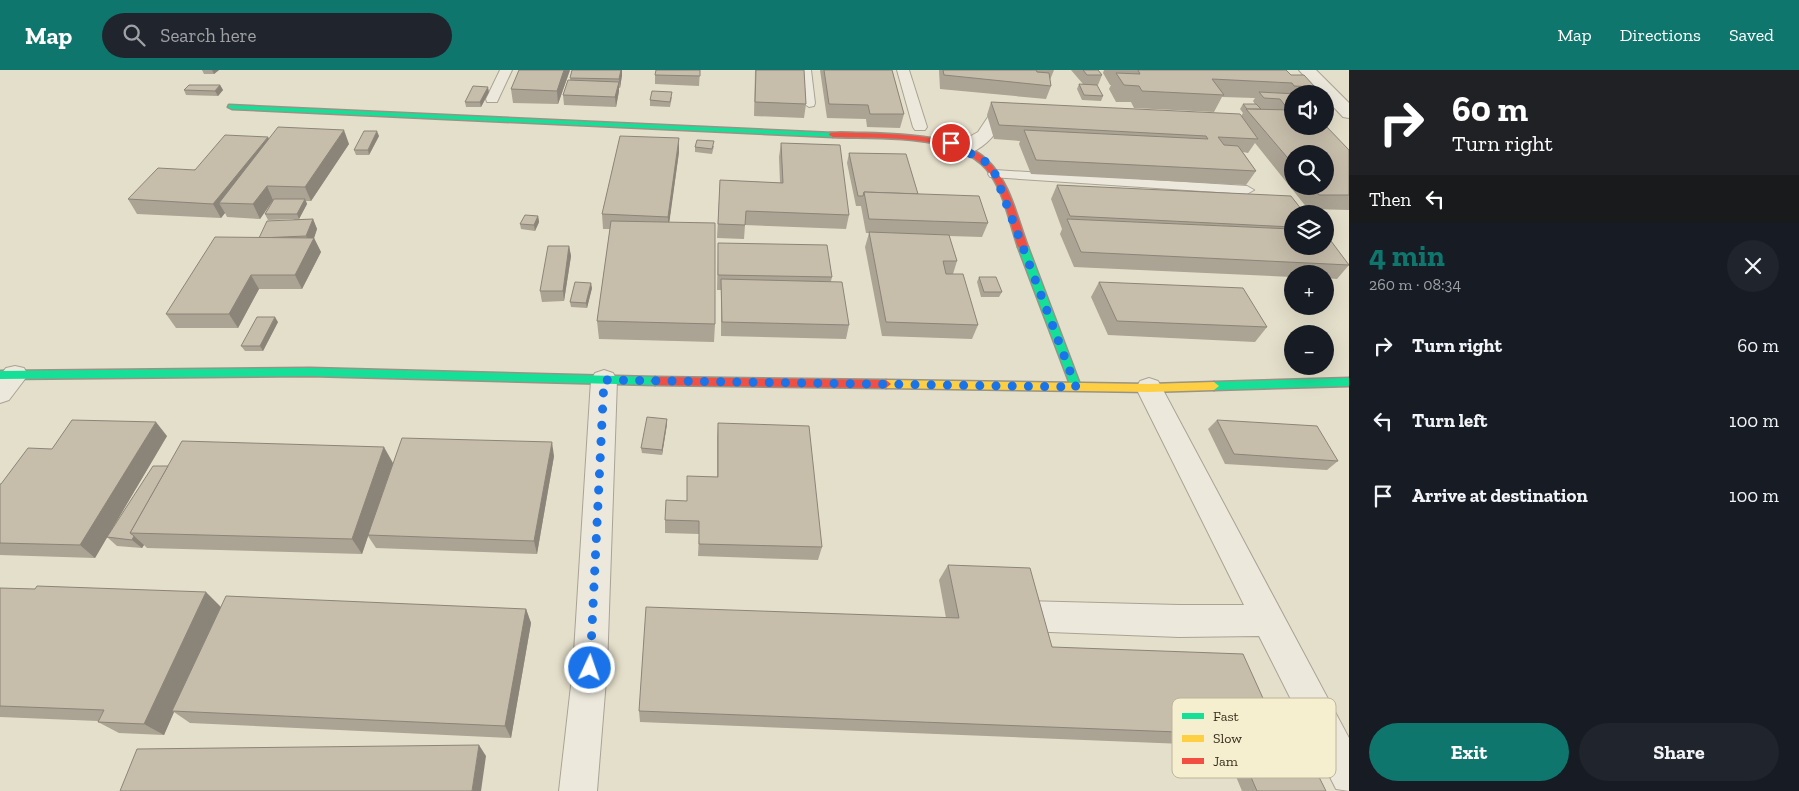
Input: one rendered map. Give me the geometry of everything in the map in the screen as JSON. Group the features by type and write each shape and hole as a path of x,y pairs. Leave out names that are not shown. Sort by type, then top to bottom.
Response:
{"street":[{"path":"1308,70 1349,113"},
{"path":"232,107 912,139 951,143 986,162 995,174 1076,387"},
{"path":"962,149 985,136 994,120 1009,117 1040,117"},
{"path":"5,381 310,372 604,380 1149,388 1349,382"},
{"path":"578,791 590,668 604,380"},
{"path":"1149,388 1308,698"},
{"path":"1024,616 1179,621 1268,620"},
{"path":"1336,751 1349,776"}],"lane":[{"path":"492,99 506,70"},
{"path":"805,70 809,103"},
{"path":"903,70 920,127"},
{"path":"995,174 1248,190"}],"building":[{"path":"519,70 564,70 557,91 511,89"},
{"path":"572,70 621,70 619,79 570,78"},
{"path":"656,70 700,70 700,76 655,75"},
{"path":"756,70 804,70 806,104 755,102"},
{"path":"824,70 892,70 904,114 870,114 868,105 829,104"},
{"path":"943,70 1036,70 1037,72 1049,73 1051,86 944,75"},
{"path":"1083,70 1098,70 1102,75 1087,75"},
{"path":"1138,70 1286,70 1291,75 1304,75 1313,85 1212,79 1224,95 1142,91 1139,86 1124,85 1116,73 1140,74"},
{"path":"568,80 619,82 615,97 563,95"},
{"path":"1079,84 1097,85 1103,96 1084,95"},
{"path":"189,85 220,85 215,91 184,90"},
{"path":"473,86 488,87 480,102 465,102"},
{"path":"652,91 672,92 670,102 650,100"},
{"path":"1259,92 1284,93 1284,104 1280,99 1264,98"},
{"path":"991,102 1240,114 1258,139 1218,137 1224,145 1238,146 1256,171 1036,160 1024,130 1208,139 1206,136 999,125"},
{"path":"1243,104 1256,104 1261,109 1247,109"},
{"path":"1246,109 1284,110 1284,135 1334,134 1349,150 1349,195 1334,195 1334,145 1284,145 1284,154"},
{"path":"278,127 344,130 305,187 267,186 253,204 219,203"},
{"path":"364,131 377,131 368,150 354,150"},
{"path":"225,135 268,137 213,204 128,199 158,168 195,170"},
{"path":"620,136 679,138 668,217 602,214"},
{"path":"697,140 714,141 712,149 695,147"},
{"path":"781,143 840,145 849,215 746,211 745,225 718,224 720,180 783,183"},
{"path":"849,153 906,154 918,194 864,192 863,196 858,196"},
{"path":"1057,185 1291,196 1298,205 1284,205 1284,227 1070,216"},
{"path":"864,192 979,196 988,223 869,219"},
{"path":"274,199 305,199 297,214 265,214"},
{"path":"525,215 538,216 534,225 520,224"},
{"path":"313,219 306,236 259,238 267,221"},
{"path":"1067,219 1284,229 1284,255 1334,255 1334,245 1349,265 1081,252"},
{"path":"611,221 715,223 715,324 597,321"},
{"path":"869,232 949,235 957,261 943,261 946,274 963,274 978,325 886,322"},
{"path":"215,237 314,238 295,275 251,275 229,314 166,314"},
{"path":"718,243 827,245 832,277 718,275"},
{"path":"548,246 569,246 563,291 540,291"},
{"path":"979,277 996,277 1002,292 984,292"},
{"path":"721,279 842,282 849,325 722,322"},
{"path":"575,282 591,283 586,303 570,302"},
{"path":"1099,282 1243,288 1267,327 1117,321"},
{"path":"257,317 275,317 260,346 241,346"},
{"path":"647,417 667,419 662,450 641,448"},
{"path":"72,420 156,422 80,545 0,543 0,484 28,448 52,449"},
{"path":"1217,420 1317,426 1338,461 1234,454"},
{"path":"718,423 809,426 822,547 699,544 699,521 665,520 666,500 687,501 687,476 718,477"},
{"path":"402,438 552,442 534,541 368,535"},
{"path":"182,441 384,447 352,539 130,533"},
{"path":"153,466 168,466 130,533 134,536 132,540 107,537"},
{"path":"948,565 1030,568 1052,647 1243,654 1263,698 1172,698 1172,732 639,711 646,607 959,618"},
{"path":"37,586 206,592 144,724 98,722 104,710 0,706 0,588 35,589"},
{"path":"226,596 526,609 505,726 172,711"},
{"path":"479,745 472,791 120,791 137,749"},
{"path":"1251,778 1320,778 1326,791 1257,791"}],"traffic: fast":[{"path":"232,107 833,135"},
{"path":"1023,247 1076,387"},
{"path":"0,375 310,372 655,381"},
{"path":"1214,386 1349,382"}],"traffic: slow":[{"path":"886,384 1149,388 1214,386"}],"traffic: jam":[{"path":"833,135 922,139 966,150 983,161 995,175 1007,201 1023,247"},
{"path":"655,381 886,384"}],"route":[{"path":"590,668 604,380 1076,387 995,174 986,162 951,143"}]}
